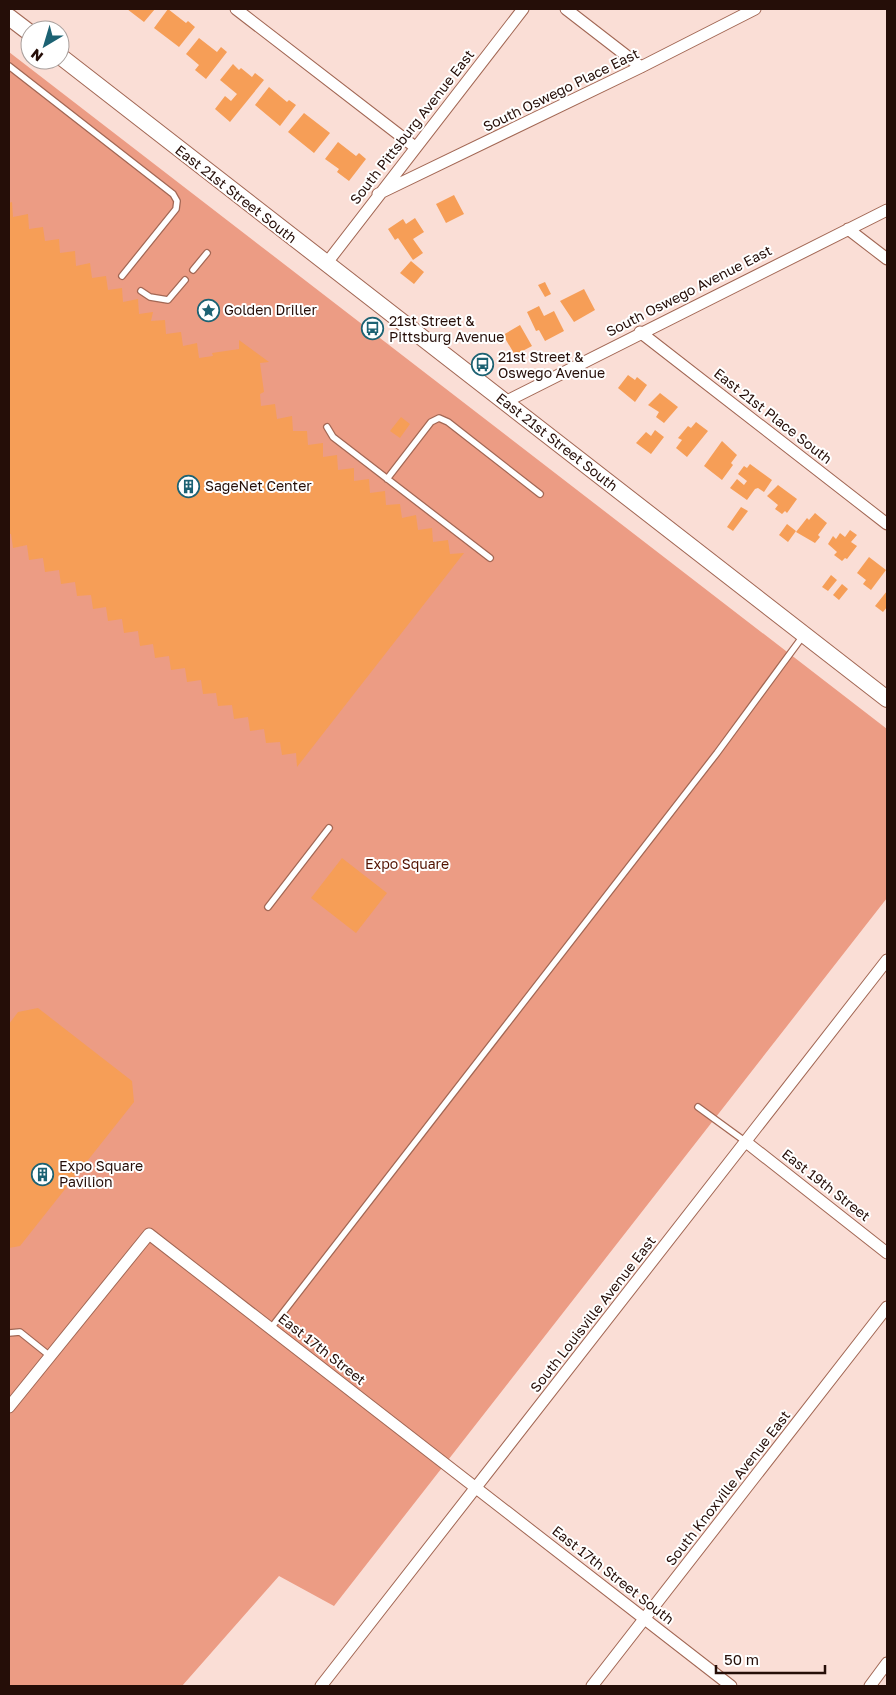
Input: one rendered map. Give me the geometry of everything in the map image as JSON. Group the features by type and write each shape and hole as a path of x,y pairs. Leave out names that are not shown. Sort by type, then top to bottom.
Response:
{"main road":[{"path":"9,16 20,25"},
{"name":"East 21st Street South","path":"70,64 887,699"}],"street":[{"path":"236,9 416,146"},
{"name":"South Pittsburg Avenue East","path":"326,264 378,194 523,9"},
{"path":"566,9 641,67"},
{"name":"South Oswego Place East","path":"378,194 641,67 756,9"},
{"name":"South Oswego Avenue East","path":"505,402 640,332 887,210"},
{"path":"848,229 887,259"},
{"name":"East 21st Place South","path":"640,332 887,524"},
{"name":"South Louisville Avenue East","path":"322,1686 887,960"},
{"name":"East 19th Street","path":"746,1142 887,1253"},
{"name":"East 17th Street","path":"50,1356 150,1234 476,1488"},
{"name":"South Knoxville Avenue East","path":"592,1686 887,1307"},
{"path":"9,1407 50,1356"},
{"name":"East 17th Street South","path":"476,1488 732,1686"},
{"path":"870,1686 887,1663"}],"lane":[{"path":"9,66 173,194 177,201 176,209 122,276"},
{"path":"193,270 208,253"},
{"path":"142,291 150,297 168,300 185,280"},
{"path":"387,479 431,422 439,418 448,422 540,494"},
{"path":"327,427 333,437 490,558"},
{"path":"271,1328 805,635"},
{"path":"268,907 329,828"},
{"path":"698,1107 746,1142"},
{"path":"9,1332 20,1332 50,1356"}],"green space":[{"name":"Expo Square","path":"9,52 20,60 20,70 32,70 887,729 887,898 334,1606 279,1576 182,1686 9,1686"}],"building":[{"path":"127,9 155,9 144,22"},
{"path":"168,9 186,23 188,21 195,27 179,47 154,28"},
{"path":"199,38 217,52 221,47 227,52 206,79 195,70 199,65 186,54"},
{"path":"233,64 239,70 241,68 252,77 255,73 264,80 230,122 215,109 225,96 231,101 237,94 220,80"},
{"path":"269,87 287,102 289,100 296,105 280,126 255,105"},
{"path":"304,113 330,133 314,153 288,132"},
{"path":"338,142 356,156 359,153 366,159 349,181 337,172 339,169 325,159"},
{"path":"454,195 464,214 446,223 436,204"},
{"name":"SageNet Center","path":"12,202 13,217 28,214 29,229 43,227 45,241 59,239 60,253 75,251 76,266 90,263 92,278 106,276 108,290 122,288 123,302 138,299 139,314 153,312 151,321 165,320 166,334 181,332 183,346 197,343 199,358 213,356 212,353 239,349 239,340 269,362 260,363 264,392 260,394 261,406 275,404 277,419 292,416 293,431 307,431 308,445 323,443 323,457 337,455 338,470 354,468 354,481 369,479 370,493 385,491 386,505 400,504 402,518 416,515 418,530 432,528 433,542 448,540 450,554 464,553 297,767 296,753 282,755 280,742 266,743 264,729 250,731 248,717 234,719 232,705 218,706 216,693 203,694 201,680 187,682 185,668 171,670 169,656 155,658 153,644 140,646 138,631 124,633 122,619 108,621 106,607 93,609 91,595 77,596 75,582 61,584 59,570 45,572 43,558 29,560 27,545 13,548 11,534 9,534 9,203"},
{"path":"415,218 424,232 413,239 423,253 413,260 398,238 395,240 388,229 403,219 406,224"},
{"path":"411,261 424,272 414,284 400,273"},
{"path":"545,282 551,294 545,297 538,285"},
{"path":"584,289 595,310 574,322 560,301"},
{"path":"539,306 544,316 554,311 564,331 545,341 539,330 536,331 527,312"},
{"path":"520,325 532,346 515,355 503,335"},
{"path":"628,375 635,380 637,377 647,385 635,402 618,388"},
{"path":"660,393 678,407 664,423 656,417 659,412 648,405"},
{"path":"401,417 410,424 400,438 390,431"},
{"path":"696,422 708,431 687,457 676,448 682,440 678,438 688,426 691,428"},
{"path":"655,430 664,437 651,454 636,443 646,432 651,436"},
{"path":"722,441 737,455 731,463 733,465 722,480 704,466"},
{"path":"750,464 772,480 764,492 758,488 755,489 747,500 730,488 737,479 744,485 747,481 738,474 744,466 747,468"},
{"path":"778,485 797,499 787,513 785,511 782,514 775,509 778,505 767,496"},
{"path":"741,507 748,511 733,531 727,527"},
{"path":"815,513 827,523 818,535 820,537 815,543 796,532 807,518 809,520"},
{"path":"787,524 796,531 788,542 779,535"},
{"path":"850,530 857,535 851,542 857,546 847,559 845,558 842,561 834,555 837,552 828,544 833,536 836,539 840,533 845,537"},
{"path":"869,557 886,570 871,590 863,584 866,580 857,573"},
{"path":"831,575 837,580 828,591 822,587"},
{"path":"842,584 848,589 839,600 833,595"},
{"path":"887,591 887,607 883,612 875,606"},
{"path":"342,858 387,893 356,933 311,898"},
{"name":"Expo Square Pavilion","path":"38,1008 132,1081 134,1102 20,1246 9,1248 9,1024 18,1012"}],"place":[{"name":"Golden Driller","path":"208,310"},
{"name":"21st Street & Pittsburg Avenue","path":"373,329"},
{"name":"21st Street & Oswego Avenue","path":"482,365"},
{"name":"SageNet Center","path":"189,486"},
{"name":"Expo Square Pavilion","path":"43,1174"}]}
